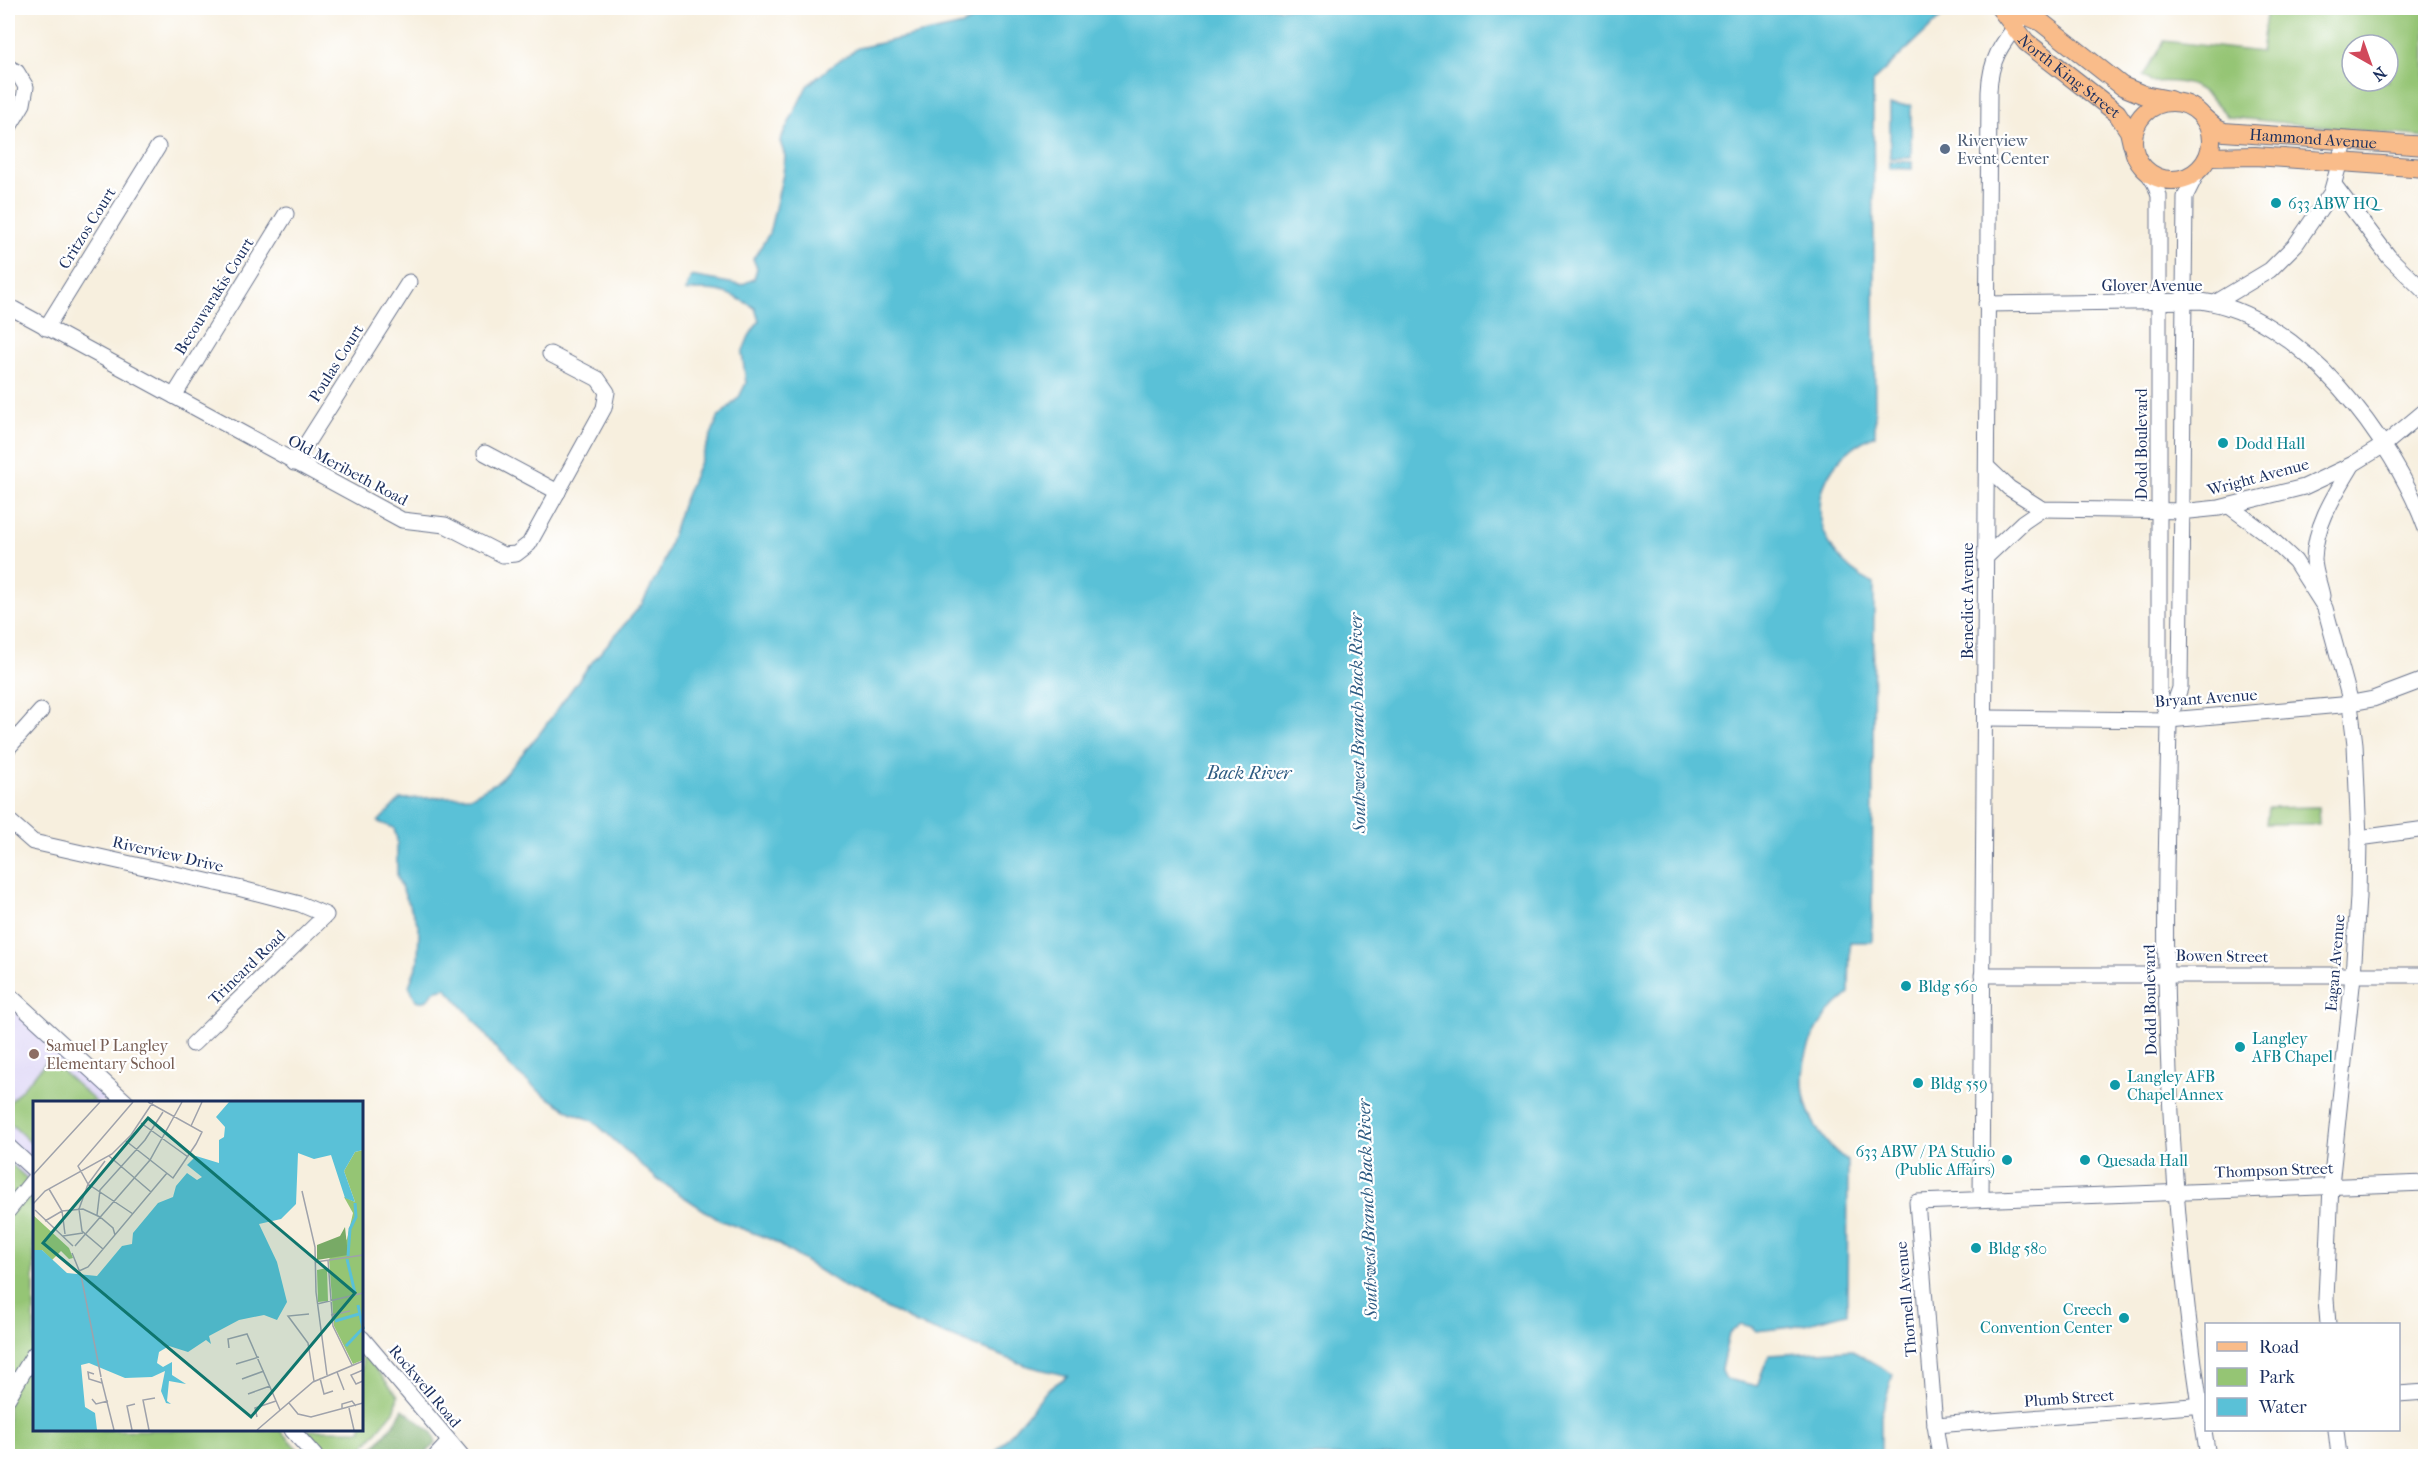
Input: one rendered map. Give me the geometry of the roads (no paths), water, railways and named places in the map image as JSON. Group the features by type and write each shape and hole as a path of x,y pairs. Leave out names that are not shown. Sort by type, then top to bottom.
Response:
{"main road":[{"name":"North King Street","path":"2000,8 2017,16 2041,22 2122,86 2144,95 2177,102"},
{"name":"North King Street","path":"2017,16 2026,42 2117,113 2129,130 2133,146"},
{"path":"2165,102 2177,102 2197,110 2204,118 2210,130 2211,144 2203,164 2177,180 2155,177 2146,170 2135,155 2133,134 2145,113 2165,102"},
{"name":"Hammond Avenue","path":"2204,118 2224,132 2426,146"},
{"name":"Hammond Avenue","path":"2203,164 2255,156 2426,168"}],"street":[{"name":"Benedict Avenue","path":"1981,1199 1987,467 1986,304 1990,71 1996,54 2017,16"},
{"path":"8,67 16,72 26,87 22,104 8,129"},
{"path":"2215,303 2254,281 2284,257 2317,216 2335,186 2346,140"},
{"name":"Critzos Court","path":"46,328 158,147"},
{"name":"Dodd Boulevard","path":"2203,164 2185,196 2180,688 2169,720 2166,973 2175,1191 2205,1425"},
{"name":"Dodd Boulevard","path":"2146,170 2159,196 2159,690 2169,720"},
{"path":"2335,186 2389,257 2426,293"},
{"name":"Becouvarakis Court","path":"174,396 286,214"},
{"name":"Poulas Court","path":"294,463 409,282"},
{"name":"Glover Avenue","path":"1986,304 2215,303 2261,321 2294,343 2320,365 2384,445 2426,529"},
{"name":"Old Meribeth Road","path":"8,306 402,520 445,525 503,555 516,554 530,544 604,408 607,392 598,379 550,354"},
{"name":"Wright Avenue","path":"2042,509 2182,510 2229,506 2304,487 2353,464 2384,445 2426,410"},
{"path":"485,453 558,492"},
{"name":"Eagan Avenue","path":"2328,1323 2326,1299 2331,1185 2353,976 2360,838 2355,744 2349,696 2314,560 2327,507 2353,464"},
{"path":"1985,558 2023,522 2042,509 2009,488 1987,467"},
{"name":"Eagan Avenue","path":"2229,506 2264,532 2295,561 2325,608"},
{"name":"Bryant Avenue","path":"1985,718 2169,720 2349,705 2373,699 2426,679"},
{"path":"8,748 41,711"},
{"name":"Riverview Drive","path":"8,820 33,843 249,891 300,904 326,915"},
{"path":"2360,838 2426,829"},
{"name":"Trincard Road","path":"193,1044 326,915"},
{"name":"Bowen Street","path":"1982,975 2166,973 2426,975"},
{"path":"8,994 125,1101"},
{"path":"8,1146 33,1169"},
{"path":"8,1211 33,1180"},
{"name":"Thompson Street","path":"1981,1199 2426,1183"},
{"name":"Thornell Avenue","path":"1940,1456 1935,1425 1917,1202 1981,1199"},
{"name":"Rockwell Road","path":"363,1339 462,1456"},
{"path":"8,1398 33,1356"},
{"path":"2400,1394 2426,1392"},
{"name":"Plumb Street","path":"1935,1425 2203,1405"},
{"path":"293,1431 315,1456"},
{"name":"Dodd Boulevard","path":"2206,1431 2208,1456"},
{"path":"2336,1431 2339,1456"},
{"path":"436,1456 449,1442"}],"water":[{"name":"Back River","path":"986,8 1951,8 1873,81 1875,435 1851,449 1834,467 1823,487 1820,509 1824,530 1834,551 1851,569 1874,584 1872,942 1850,942 1849,994 1820,1025 1810,1043 1803,1081 1806,1101 1813,1121 1827,1143 1848,1162 1847,1313 1793,1327 1756,1331 1752,1327 1741,1324 1729,1334 1721,1369 1726,1379 1757,1386 1769,1355 1851,1350 1893,1374 1881,1416 1881,1456 992,1456 1048,1389 1068,1376 1028,1366 917,1324 845,1287 772,1240 719,1220 658,1180 593,1121 571,1112 544,1095 512,1069 446,988 434,991 425,1001 416,1000 409,986 418,962 419,927 397,877 397,840 394,828 378,822 400,799 472,796 499,781 540,733 588,667 642,604 663,564 681,508 718,418 739,397 746,383 742,353 759,321 755,308 729,294 706,290 685,291 691,276 741,285 754,279 757,268 753,259 769,234 783,174 785,156 780,141 807,86 858,48 963,25 976,19"},
{"path":"1890,105 1911,105 1911,158 1890,158"},
{"path":"1889,161 1912,162 1912,169 1889,168"}],"place":[{"name":"Riverview Event Center","path":"1945,149"},
{"name":"633 ABW HQ","path":"2276,203"},
{"name":"Dodd Hall","path":"2223,443"},
{"name":"Bldg 560","path":"1906,986"},
{"name":"Langley AFB Chapel","path":"2240,1047"},
{"name":"Samuel P Langley Elementary School","path":"34,1054"},
{"name":"Bldg 559","path":"1918,1083"},
{"name":"Langley AFB Chapel Annex","path":"2115,1085"},
{"name":"633 ABW / PA Studio (Public Affairs)","path":"2007,1160"},
{"name":"Quesada Hall","path":"2085,1160"},
{"name":"Bldg 580","path":"1976,1248"},
{"name":"Creech Convention Center","path":"2124,1318"}],"water label":[{"name":"Southwest Branch Back River","path":"1358,723"},
{"name":"Southwest Branch Back River","path":"1368,1209"}]}
